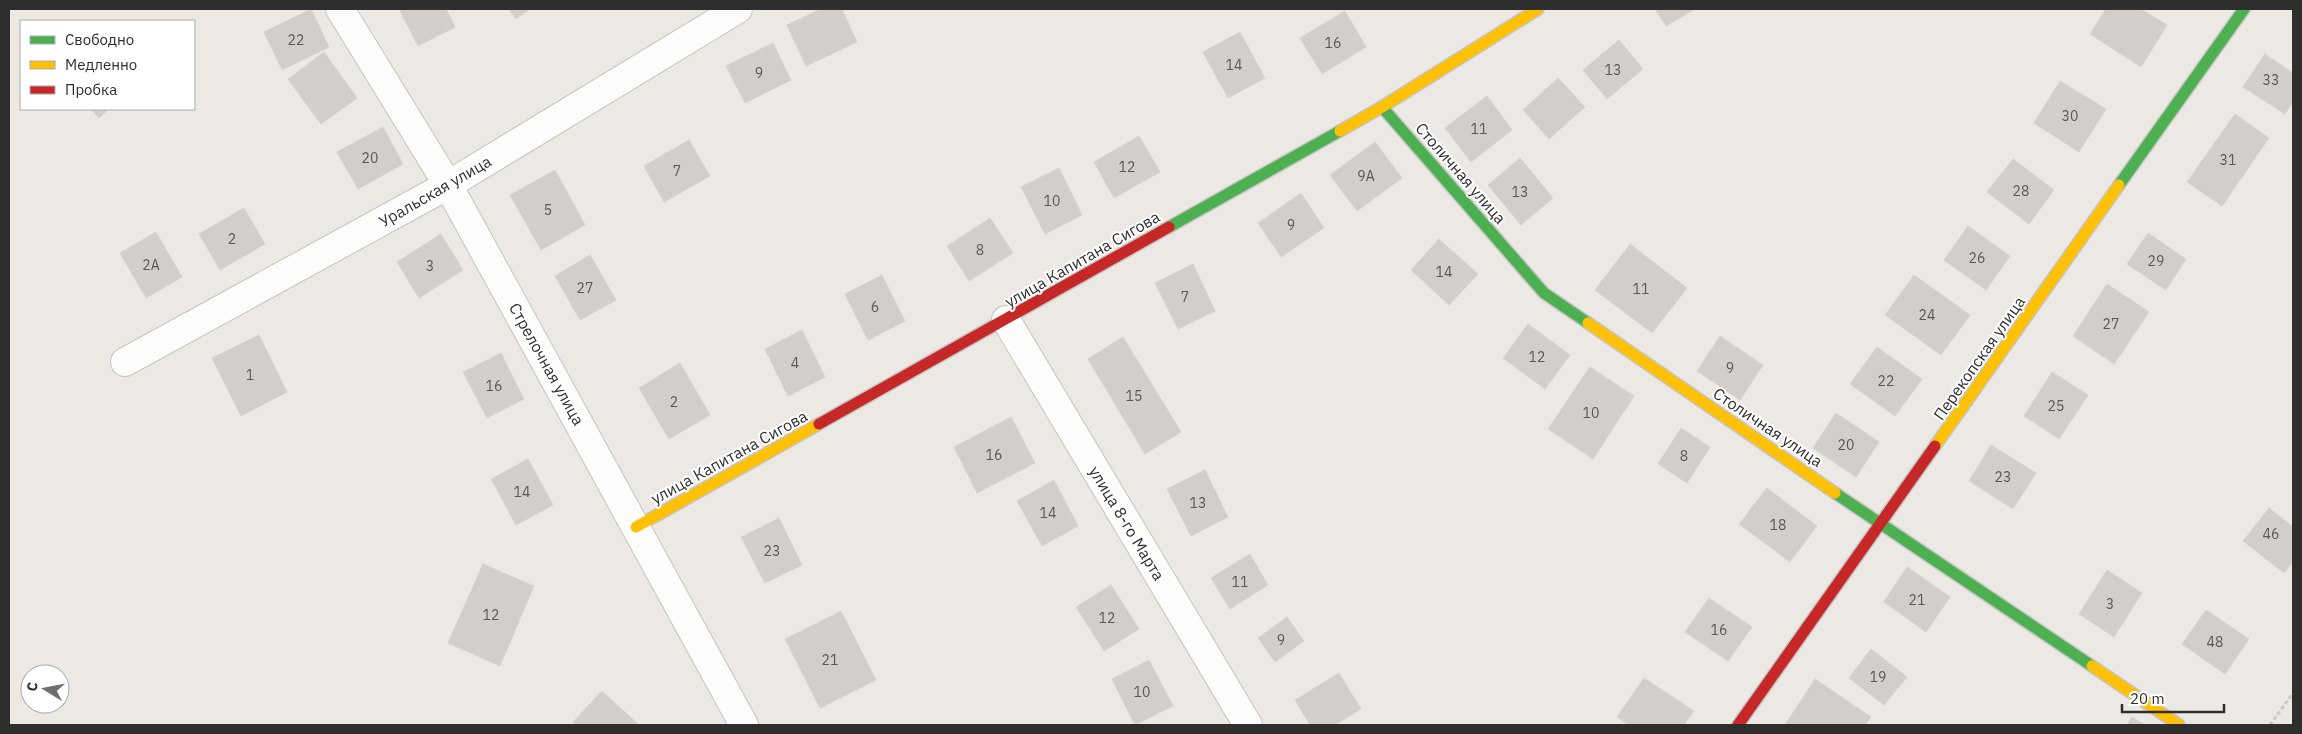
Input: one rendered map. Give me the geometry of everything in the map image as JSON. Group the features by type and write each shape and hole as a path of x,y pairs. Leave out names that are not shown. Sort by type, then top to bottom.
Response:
{"street":[{"name":"Стрелочная улица","path":"340,9 448,185 744,725"},
{"name":"Уральская улица","path":"125,362 448,185 738,9"},
{"name":"улица Капитана Сигова","path":"636,527 1382,107 1538,9"},
{"name":"Перекопская улица","path":"1738,725 1882,525 2244,9"},
{"name":"Столичная улица","path":"1382,107 1544,293 2178,725"},
{"name":"улица 8-го Марта","path":"1006,320 1248,725"}],"path":[{"path":"2270,725 2293,693"}],"building":[{"path":"311,9 329,47 282,70 264,32"},
{"path":"399,9 446,9 455,27 418,46"},
{"path":"509,9 530,9 516,19"},
{"path":"821,9 842,9 857,42 806,66 787,25"},
{"path":"1655,9 1695,9 1666,26"},
{"path":"2106,9 2141,9 2167,25 2141,67 2090,34"},
{"path":"1345,11 1366,47 1322,74 1300,38"},
{"path":"1240,32 1265,78 1228,98 1203,52"},
{"path":"1619,40 1643,69 1607,99 1583,70"},
{"path":"773,43 791,80 745,103 726,66"},
{"path":"324,52 357,98 321,124 288,79"},
{"path":"2265,54 2293,73 2293,101 2285,114 2243,87"},
{"path":"1558,78 1585,107 1549,139 1523,110"},
{"path":"2060,81 2106,109 2079,152 2034,123"},
{"path":"1487,96 1512,130 1471,162 1445,128"},
{"path":"92,110 108,110 99,118"},
{"path":"2235,114 2269,138 2222,206 2187,182"},
{"path":"383,127 403,164 358,189 337,152"},
{"path":"1139,136 1160,172 1114,198 1094,162"},
{"path":"689,140 710,176 664,202 644,166"},
{"path":"1375,142 1402,178 1357,211 1330,175"},
{"path":"1520,158 1553,198 1521,225 1488,185"},
{"path":"2013,159 2054,190 2029,224 1987,192"},
{"path":"1059,168 1082,215 1045,234 1021,187"},
{"path":"555,170 585,225 541,250 510,195"},
{"path":"1301,193 1324,228 1281,257 1258,223"},
{"path":"244,208 265,244 220,270 199,234"},
{"path":"990,218 1013,253 969,281 947,246"},
{"path":"1968,226 2010,256 1986,290 1944,260"},
{"path":"156,232 182,277 146,298 120,253"},
{"path":"2148,233 2186,259 2166,290 2127,264"},
{"path":"441,234 463,270 419,298 397,262"},
{"path":"1439,239 1478,274 1449,305 1411,270"},
{"path":"1630,244 1687,288 1652,333 1595,290"},
{"path":"590,255 616,300 580,320 555,276"},
{"path":"1193,264 1215,311 1178,329 1155,283"},
{"path":"882,275 905,321 868,340 845,294"},
{"path":"1914,275 1970,315 1941,355 1885,315"},
{"path":"2107,284 2149,312 2114,364 2073,336"},
{"path":"1528,324 1570,355 1545,389 1503,358"},
{"path":"802,330 825,377 788,396 765,349"},
{"path":"259,335 287,392 241,416 212,358"},
{"path":"1720,336 1763,365 1740,400 1697,371"},
{"path":"1123,337 1181,432 1145,454 1088,359"},
{"path":"1877,347 1922,379 1895,416 1850,384"},
{"path":"501,353 524,399 487,418 463,372"},
{"path":"680,363 710,415 669,439 639,388"},
{"path":"1590,367 1634,396 1593,459 1548,429"},
{"path":"2052,372 2088,395 2059,439 2024,416"},
{"path":"1836,413 1879,442 1856,477 1813,448"},
{"path":"1011,417 1035,463 977,493 954,447"},
{"path":"1681,428 1710,447 1687,483 1658,464"},
{"path":"1991,445 2036,473 2013,509 1969,481"},
{"path":"528,459 553,505 516,525 491,479"},
{"path":"1205,470 1228,517 1191,536 1167,489"},
{"path":"1054,480 1078,526 1042,546 1017,501"},
{"path":"1767,488 1817,526 1790,562 1739,524"},
{"path":"2269,508 2293,527 2293,562 2284,573 2243,541"},
{"path":"779,518 802,565 765,583 741,537"},
{"path":"1250,554 1268,585 1230,609 1211,578"},
{"path":"483,564 534,586 500,666 448,643"},
{"path":"1907,567 1950,597 1926,632 1884,602"},
{"path":"2107,570 2142,593 2114,637 2079,614"},
{"path":"1111,585 1139,629 1104,651 1076,607"},
{"path":"1709,598 1752,627 1728,661 1685,632"},
{"path":"2206,610 2249,639 2225,674 2182,644"},
{"path":"841,611 876,680 820,708 785,639"},
{"path":"1287,617 1304,641 1275,662 1258,638"},
{"path":"1871,649 1907,677 1884,705 1849,678"},
{"path":"1149,660 1173,706 1135,725 1112,679"},
{"path":"1339,673 1361,709 1335,725 1310,725 1295,700"},
{"path":"1644,678 1694,711 1684,725 1629,725 1617,717"},
{"path":"1815,679 1871,717 1865,725 1785,725"},
{"path":"602,691 639,725 577,725 573,722"},
{"path":"2132,717 2145,725 2127,725"}],"traffic: fast":[{"path":"2119,185 2244,9"},
{"path":"1382,107 1544,293 1588,323"},
{"path":"1169,227 1340,131"},
{"path":"1835,493 2092,666"}],"traffic: slow":[{"path":"1340,131 1382,107 1538,9"},
{"path":"1935,446 2119,185"},
{"path":"1588,323 1835,493"},
{"path":"636,527 819,424"},
{"path":"2092,666 2179,725"}],"traffic: jam":[{"path":"819,424 1169,227"},
{"path":"1738,725 1935,446"}]}
